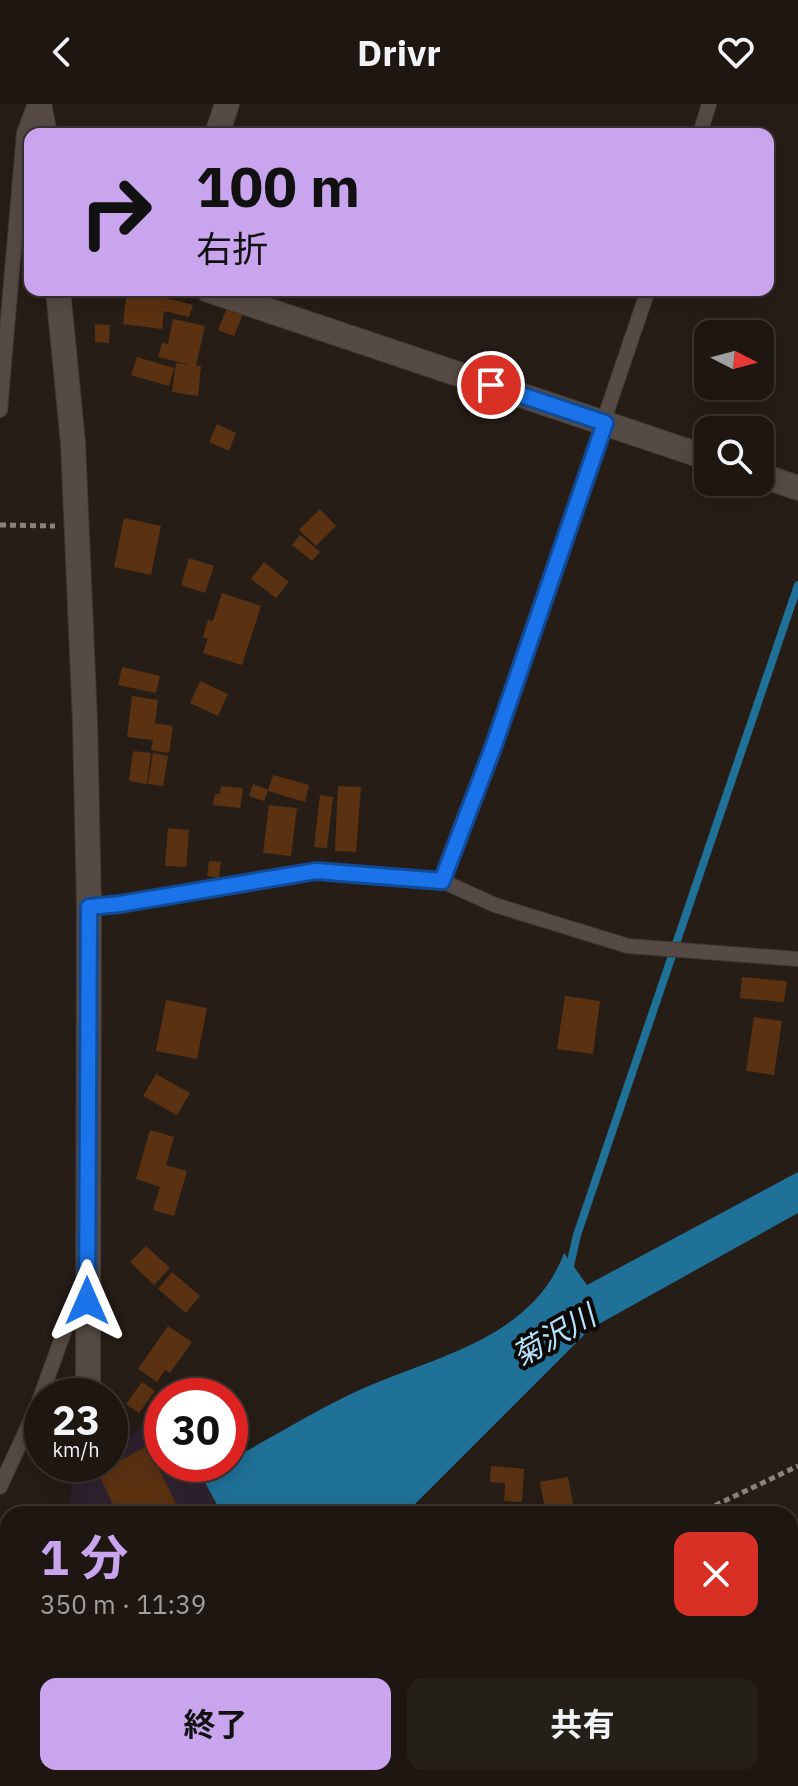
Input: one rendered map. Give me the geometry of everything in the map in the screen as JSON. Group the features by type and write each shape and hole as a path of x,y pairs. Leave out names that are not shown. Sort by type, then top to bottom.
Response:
{"street":[{"path":"37,104 43,128"},
{"path":"219,128 227,104"},
{"path":"59,296 73,443 85,722 89,907 88,1378"},
{"path":"226,296 694,453"},
{"path":"774,480 798,488"}],"lane":[{"path":"26,128 37,104"},
{"path":"702,128 709,104"},
{"path":"0,410 24,133"},
{"path":"442,881 494,745 646,296"},
{"path":"89,907 316,871 442,881 495,905 628,946 798,959"},
{"path":"0,1487 36,1409 87,1270"}],"path":[{"path":"0,525 76,527"},
{"path":"714,1506 798,1466"}],"shaded area":[{"path":"144,1422 144,1482 205,1482 218,1506 70,1506 72,1482 128,1482 128,1439"}],"water":[{"name":"菊沢川","path":"798,1172 798,1213 590,1329 413,1506 218,1506 205,1482 248,1482 248,1450 353,1393 475,1343 503,1327 528,1307 549,1283 564,1253 587,1285"}],"building":[{"path":"126,296 166,296 193,305 189,317 164,311 162,329 123,324"},
{"path":"227,308 243,314 234,336 218,330"},
{"path":"173,319 205,326 196,366 201,366 198,396 172,392 176,363 191,365 158,357 162,343 168,344"},
{"path":"95,324 110,325 109,343 95,342"},
{"path":"137,357 174,368 169,386 131,375"},
{"path":"217,424 236,433 229,451 209,442"},
{"path":"320,509 336,526 316,546 299,530"},
{"path":"124,518 161,526 151,575 114,567"},
{"path":"300,535 320,552 312,561 292,545"},
{"path":"189,558 214,566 205,593 181,585"},
{"path":"264,562 289,582 276,598 251,579"},
{"path":"222,593 261,606 242,665 203,653 208,639 203,637 208,620 213,621"},
{"path":"122,667 160,676 156,693 118,685"},
{"path":"200,681 228,694 218,716 190,703"},
{"path":"132,696 158,700 155,723 173,726 169,753 151,750 153,740 127,737"},
{"path":"133,751 151,753 147,784 129,781"},
{"path":"153,753 168,756 163,786 148,784"},
{"path":"273,775 309,785 305,802 268,791"},
{"path":"253,784 268,790 264,801 249,796"},
{"path":"221,786 243,788 240,808 213,805 215,794 220,794"},
{"path":"338,786 361,787 356,852 335,851"},
{"path":"320,795 333,797 327,848 314,847"},
{"path":"269,805 297,808 291,856 263,853"},
{"path":"168,828 189,830 186,867 165,866"},
{"path":"209,861 221,862 219,878 207,876"},
{"path":"742,977 787,981 784,1002 740,998"},
{"path":"565,996 600,1001 593,1054 557,1049"},
{"path":"166,1000 207,1008 197,1059 156,1051"},
{"path":"754,1017 782,1021 774,1075 746,1071"},
{"path":"156,1074 190,1093 177,1115 143,1096"},
{"path":"150,1130 174,1137 166,1165 187,1171 174,1216 153,1210 160,1187 136,1179"},
{"path":"146,1246 170,1268 154,1285 130,1262"},
{"path":"172,1272 200,1296 186,1313 158,1289"},
{"path":"168,1326 192,1342 170,1373 165,1370 160,1378 151,1378 138,1369"},
{"path":"142,1382 144,1383 144,1406 139,1413 128,1405"},
{"path":"144,1448 144,1482 165,1482 177,1506 113,1506 103,1482 128,1482 128,1456"},
{"path":"491,1466 524,1469 522,1502 504,1501 505,1483 490,1482"},
{"path":"568,1477 573,1506 544,1506 540,1482"}],"waterway":[{"path":"569,1270 577,1235 798,585"}],"route":[{"path":"87,1301 89,907 316,871 442,881 494,745 605,423 491,385"}]}
